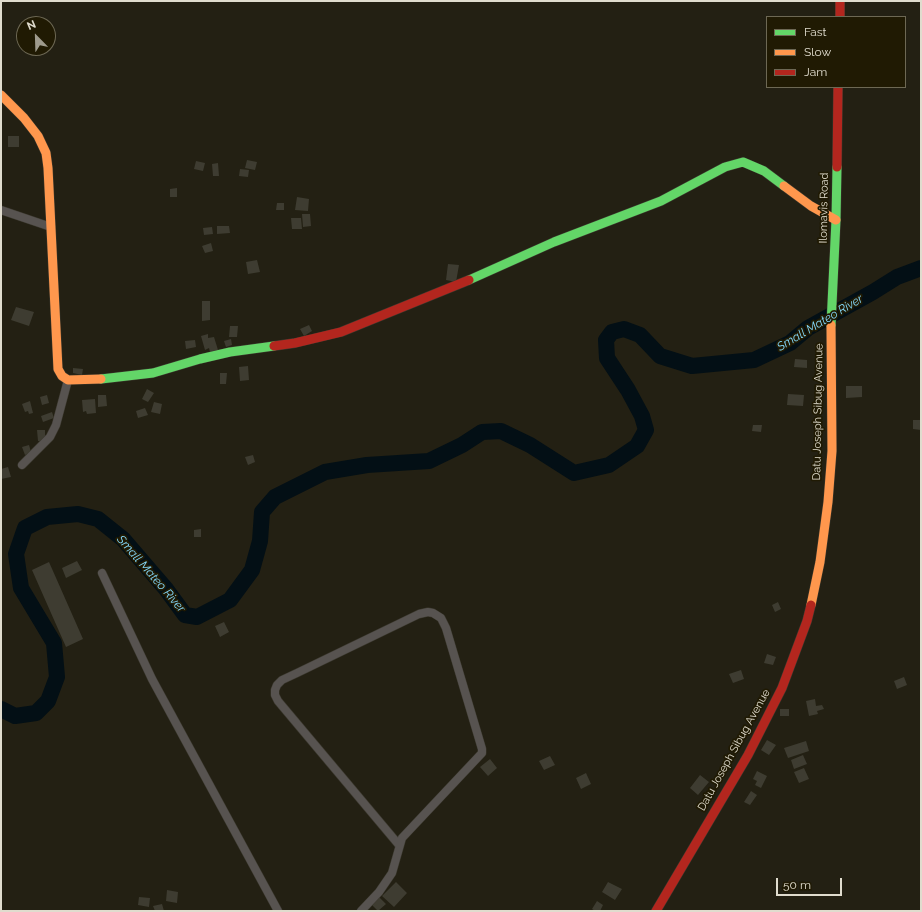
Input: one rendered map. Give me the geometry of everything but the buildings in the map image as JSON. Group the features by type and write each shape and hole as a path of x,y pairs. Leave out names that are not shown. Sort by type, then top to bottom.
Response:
{"street":[{"path":"840,1 840,16"},
{"name":"Ilomavis Road","path":"832,329 836,220 838,88"},
{"path":"1,95 24,118 38,136 44,148 48,168 58,369 62,376 68,380 94,380 153,373 200,359 236,351 295,343 341,332 448,290 554,242 661,201 725,167 743,162 764,171 811,206 836,220"},
{"path":"1,210 51,227"},
{"name":"Datu Joseph Sibug Avenue","path":"656,911 748,755 782,688 807,621 820,562 828,502 832,451 832,329"},
{"path":"22,465 50,437 56,425 68,380"},
{"path":"102,574 152,679 278,911"},
{"path":"361,911 379,892 392,873 396,864 399,845 402,838 480,757 482,753 446,628 441,618 428,612 419,614 282,680 277,685 275,690 275,695 278,701 399,845"}],"waterway":[{"name":"Small Mateo River","path":"1,709 15,716 36,713 48,701 57,677 54,643 21,588 16,554 25,528 47,517 78,514 98,519 123,539 166,589 185,615 197,617 230,600 252,570 260,541 262,512 275,497 325,472 367,465 429,461 462,445 482,432 501,431 530,445 574,473 609,465 637,446 646,430 642,416 628,390 607,358 606,340 612,332 624,329 640,335 660,356 692,366 754,360 790,343 808,328 897,277 921,268"}],"traffic: fast":[{"path":"469,280 554,242 661,201 725,167 743,162 764,171 784,186"},
{"path":"831,325 837,167"},
{"path":"101,379 153,373 230,352 274,346"}],"traffic: slow":[{"path":"1,95 24,118 38,136 46,153 58,369 62,376 68,380 101,379"},
{"path":"784,186 811,206 836,220"},
{"path":"811,605 820,562 828,502 832,451 831,325"}],"traffic: jam":[{"path":"840,1 840,16"},
{"path":"837,167 838,88"},
{"path":"274,346 295,343 341,332 469,280"},
{"path":"656,911 748,755 782,688 807,621 811,605"}]}
